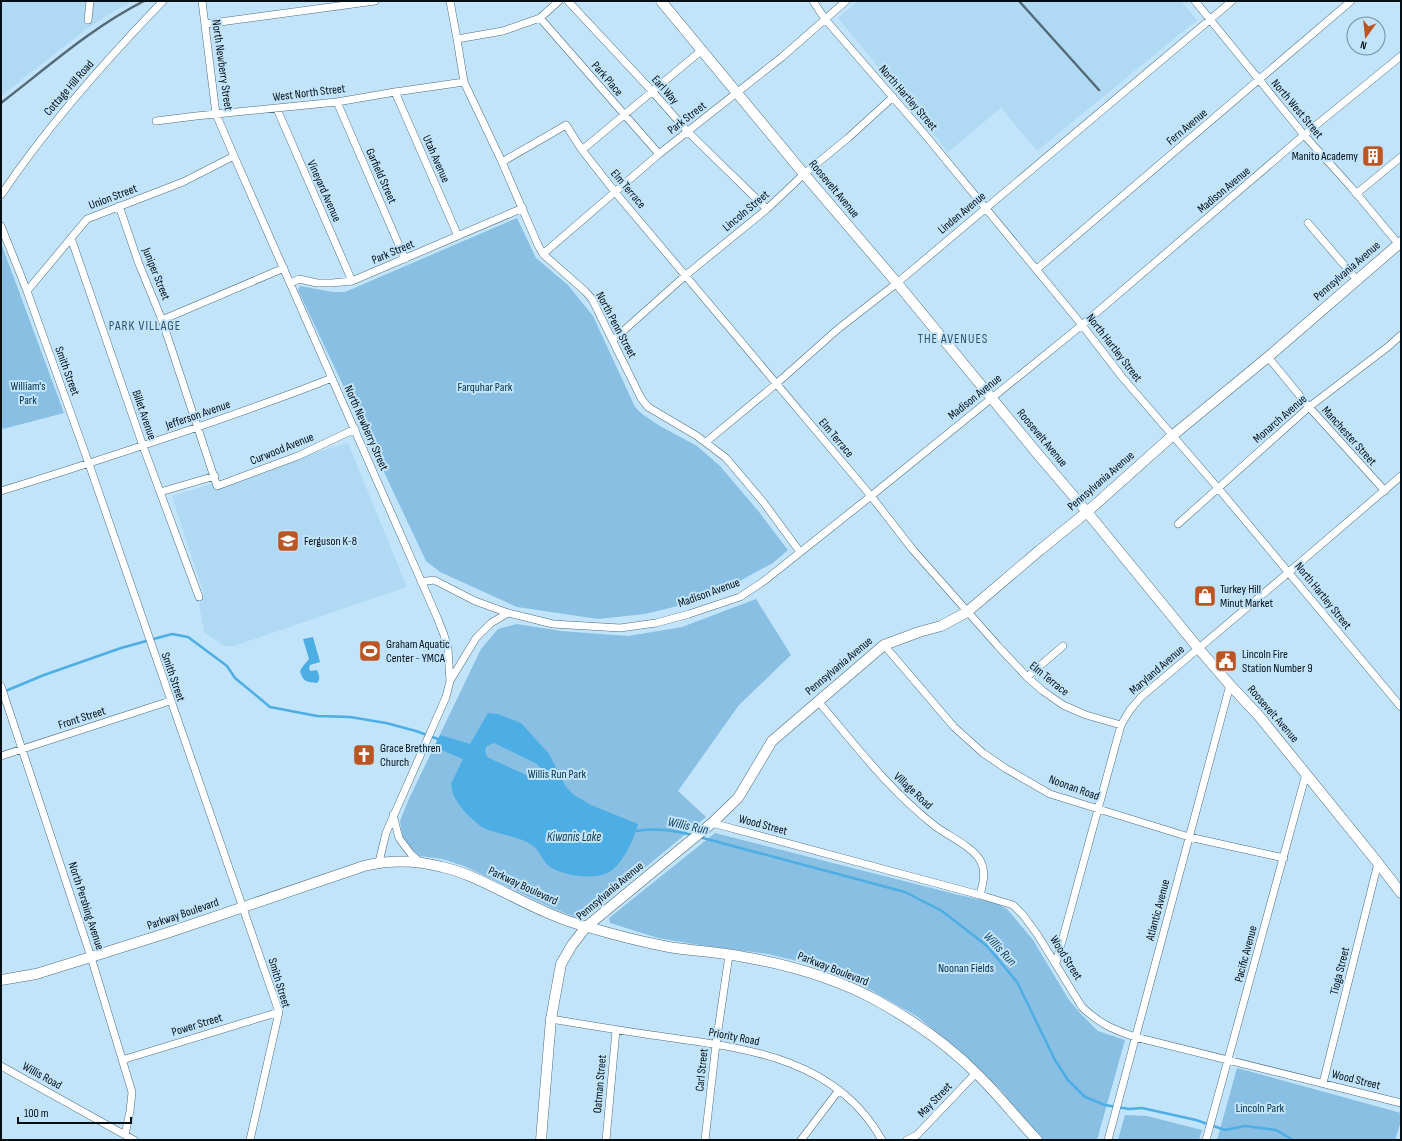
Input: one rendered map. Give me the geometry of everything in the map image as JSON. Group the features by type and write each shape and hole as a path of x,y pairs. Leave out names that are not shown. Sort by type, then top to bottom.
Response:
{"street":[{"path":"88,20 90,1"},
{"name":"Cottage Hill Road","path":"1,195 47,132 76,96 163,1"},
{"name":"North Newberry Street","path":"202,1 216,114 355,429 444,635 448,649 450,682 446,697 434,727 393,815 386,833 379,862"},
{"path":"205,24 375,1"},
{"name":"North Penn Street","path":"450,1 458,39 464,82 543,254 592,300 641,398 648,406 706,442 726,458 764,503 800,552"},
{"path":"458,39 503,31 540,18 559,1"},
{"name":"Earl Way","path":"568,1 688,132 767,209"},
{"name":"Roosevelt Avenue","path":"661,1 804,174 897,283 1199,649 1230,686 1259,716 1401,893"},
{"name":"North Hartley Street","path":"812,1 825,19 893,97 1037,269 1082,324 1122,377 1218,488 1401,707"},
{"name":"Park Street","path":"543,254 659,154 782,57 846,1"},
{"name":"North West Street","path":"1195,1 1304,135 1400,244"},
{"name":"Linden Avenue","path":"706,442 776,384 838,329 897,283 1232,1"},
{"name":"Fern Avenue","path":"1037,269 1352,1"},
{"name":"Park Place","path":"540,18 659,154"},
{"path":"582,150 702,50"},
{"name":"Madison Avenue","path":"421,582 434,580 476,601 508,613 553,624 620,628 656,623 689,614 740,596 764,581 992,398 1082,324 1304,135 1401,56"},
{"name":"West North Street","path":"156,121 336,102 464,82"},
{"name":"Utah Avenue","path":"395,92 458,236"},
{"name":"Lincoln Street","path":"613,340 686,275 767,209 804,174 848,138 893,97"},
{"name":"Garfield Street","path":"336,102 405,259"},
{"name":"Vineyard Avenue","path":"277,109 352,282"},
{"name":"Elm Terrace","path":"502,162 566,125 582,150 615,192 871,496 913,550 967,612 1027,677 1043,691 1063,705 1086,716 1121,725"},
{"name":"Union Street","path":"27,291 87,219 183,182 234,156"},
{"path":"1356,194 1401,157"},
{"name":"Juniper Street","path":"119,206 139,264 162,320 217,486"},
{"name":"Park Street","path":"291,283 299,279 332,284 352,282 523,208"},
{"path":"1308,223 1357,280"},
{"name":"Smith Street","path":"1,226 27,291 89,464 279,1012 250,1140"},
{"name":"Billet Avenue","path":"71,238 143,446 199,597"},
{"name":"Pennsylvania Avenue","path":"541,1140 551,1019 561,964 572,945 586,927 688,844 738,798 772,741 884,645 919,632 942,626 967,612 1087,512 1172,436 1268,357 1400,244"},
{"path":"162,320 284,268"},
{"name":"Monarch Avenue","path":"1178,524 1309,407 1389,346 1401,335"},
{"name":"Manchester Street","path":"1268,357 1309,407 1385,491"},
{"name":"Jefferson Avenue","path":"1,490 89,464 143,446 279,399 332,378"},
{"name":"Curwood Avenue","path":"217,486 298,456 355,429"},
{"path":"160,492 214,476"},
{"name":"Maryland Avenue","path":"1056,963 1121,725 1130,710 1141,697 1401,476"},
{"path":"450,682 476,638 491,623 508,613"},
{"name":"Noonan Road","path":"884,645 954,727 983,753 1005,768 1050,794 1189,837 1284,858"},
{"path":"1027,677 1063,646"},
{"name":"North Pershing Avenue","path":"1,686 8,703 91,957 132,1092 130,1111 124,1135"},
{"name":"Atlantic Avenue","path":"1108,1140 1230,686"},
{"name":"Front Street","path":"1,756 170,701"},
{"name":"Village Road","path":"818,701 887,783 935,826 973,852 981,861 984,874 980,894"},
{"name":"Pacific Avenue","path":"1206,1140 1306,774"},
{"path":"393,815 399,838 411,854 420,862"},
{"name":"Wood Street","path":"708,826 980,894 1013,905 1032,927 1056,963 1082,1007 1091,1016 1107,1027 1135,1037 1401,1103"},
{"name":"Parkway Boulevard","path":"1,980 36,974 91,957 334,875 379,862 420,862 463,873 530,905 586,927 668,946 772,962 831,980 875,1000 900,1014 937,1039 976,1072 1037,1140"},
{"name":"Tioga Street","path":"1323,1084 1378,863"},
{"name":"Carl Street","path":"706,1140 716,1044 729,955"},
{"name":"Power Street","path":"122,1060 279,1012"},
{"name":"Priority Road","path":"551,1019 716,1044 779,1058 810,1071 840,1090 861,1110 874,1126 882,1140"},
{"name":"Oatman Street","path":"606,1140 616,1030"},
{"name":"Willis Road","path":"1,1066 134,1140"},
{"name":"May Street","path":"907,1140 917,1134 976,1072"},
{"path":"801,1140 840,1090"}],"shaded area":[{"path":"1,1 134,1 114,11 85,30 1,96"},
{"path":"858,1 1181,1 1197,20 1037,151 1001,108 948,152 838,18"},
{"name":"Ferguson K-8","path":"348,443 407,587 234,646 224,646 204,632 199,604 204,595 172,496"}],"green space":[{"name":"Farquhar Park","path":"517,218 536,258 568,285 593,316 635,407 642,414 660,426 697,446 720,466 759,512 788,550 773,563 734,584 694,602 645,614 598,619 517,607 440,572 426,561 298,290 300,286 333,292 345,292"},
{"name":"William's Park","path":"1,243 64,413 3,429 1,423"},
{"name":"Willis Run Park","path":"756,599 791,655 739,705 678,791 706,817 598,907 580,919 552,908 464,866 442,859 420,856 403,841 400,821 408,801 481,649 498,629 517,624 561,631 628,636 682,627"},
{"name":"Noonan Fields","path":"715,833 959,895 997,903 1008,910 1033,940 1069,1000 1081,1014 1098,1031 1125,1040 1097,1140 1043,1140 1000,1089 953,1046 918,1017 860,984 814,965 768,954 658,938 610,923 609,918"},
{"name":"Lincoln Park","path":"1237,1068 1401,1113 1401,1121 1395,1140 1217,1140"},
{"path":"1125,1115 1147,1116 1202,1130 1199,1140 1118,1140"}],"water":[{"path":"313,637 320,662 310,665 309,669 311,671 317,670 319,678 317,683 306,681 300,671 309,659 303,639"},
{"name":"Kiwanis Lake","path":"488,713 498,714 521,723 549,754 566,787 574,795 591,805 638,824 630,845 621,860 611,871 605,874 594,876 575,876 551,868 535,847 527,842 482,827 468,815 456,800 452,792 451,784 463,759 434,747 440,735 470,744","holes":["494,743 537,764 540,767 540,772 533,778 489,758 486,755 485,750 487,746"]}],"waterway":[{"path":"3,692 44,675 121,648 172,634 188,637 227,666 235,678 270,707 317,716 350,717 386,723 438,739"},
{"name":"Willis Run","path":"636,831 664,830 693,835"},
{"name":"Willis Run","path":"699,837 905,892 942,911 987,946 1017,982 1055,1060 1068,1080 1085,1097 1105,1105 1129,1109 1142,1108 1196,1120 1225,1130 1245,1126 1276,1130 1293,1140"}],"railway":[{"path":"1,103 106,23 144,1"},
{"path":"1019,1 1099,90"}],"place":[{"name":"Manito Academy","path":"1373,156"},
{"name":"Ferguson K-8","path":"288,541"},
{"name":"Turkey Hill Minut Market","path":"1205,596"},
{"name":"Graham Aquatic Center - YMCA","path":"370,651"},
{"name":"Lincoln Fire Station Number 9","path":"1226,661"},
{"name":"Grace Brethren Church","path":"364,755"}],"district":[{"name":"PARK VILLAGE","path":"145,326"},
{"name":"THE AVENUES","path":"953,339"}]}
